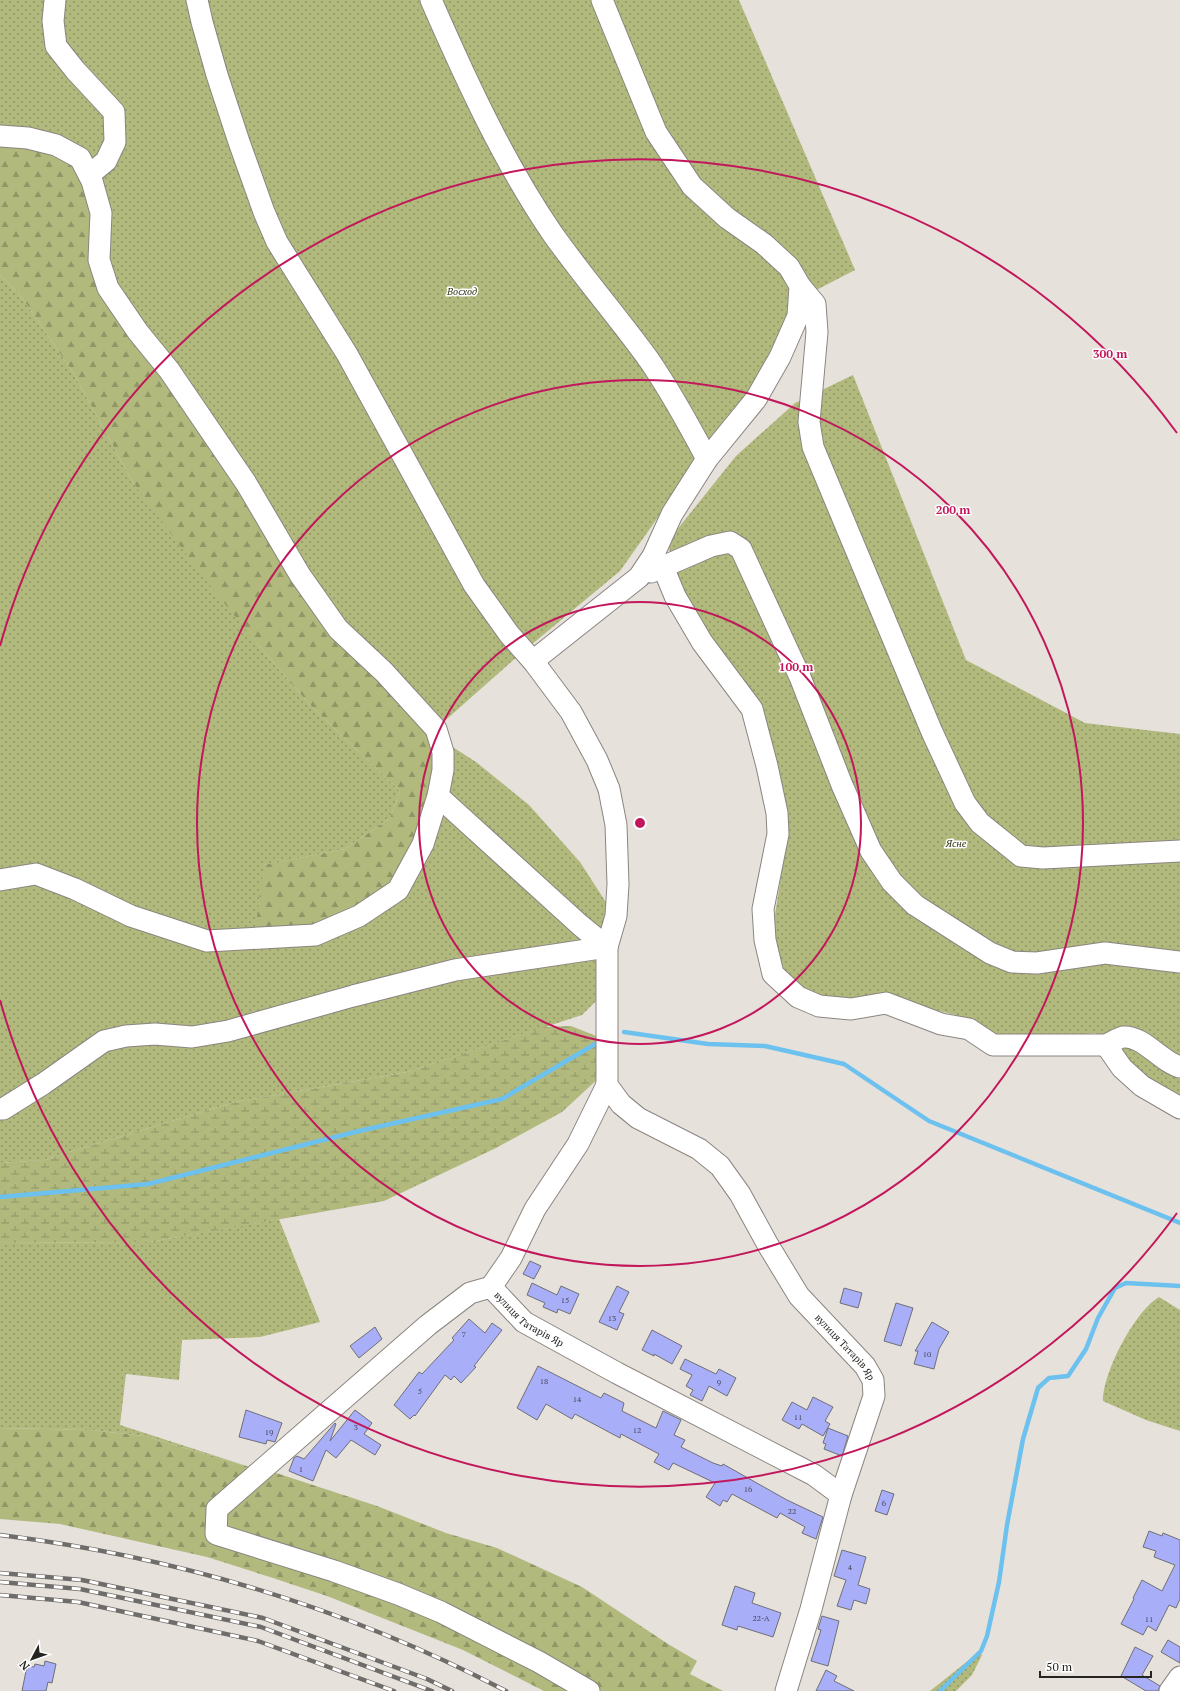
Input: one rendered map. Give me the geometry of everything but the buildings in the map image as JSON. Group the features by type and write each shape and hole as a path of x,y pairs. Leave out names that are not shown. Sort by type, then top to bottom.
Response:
{"street":[{"path":"55,0 53,21 56,46 75,70 114,112 115,142 106,161 89,175"},
{"path":"197,0 214,68 238,142 264,212 277,242 347,354 474,585 509,634 533,661 571,712 609,789 616,825 618,884 616,916 607,947 607,1085 578,1144 535,1209 511,1258 490,1287"},
{"path":"431,0 463,72 514,170 552,232 599,297 648,360 680,408 708,459"},
{"path":"602,0 656,132 688,180 727,218 764,244 789,267 800,286 815,304 817,332 809,422 813,447 932,732 965,803 980,823 1021,856 1043,858 1180,851"},
{"path":"0,136 28,138 56,146 80,158 89,175 100,213 99,260 108,288 138,332 169,370 246,483 300,575 338,629 384,672 436,729 443,752 443,770 438,796 423,844 398,890 359,916 315,935 207,941 131,916 75,889 36,874 0,880"},
{"path":"639,577 653,556 672,514 708,459 756,400 780,357 798,316 800,286"},
{"path":"533,661 639,577 711,546 730,542 741,549 800,677 842,785 871,851 892,882 915,905 990,953 1012,962 1038,964 1105,953 1180,962"},
{"path":"663,567 675,596 702,642 752,709 767,766 777,813 778,834 763,909 765,940 773,974 798,997 819,1006 851,1009 886,1003 941,1024 969,1029 994,1045 1106,1045 1122,1037 1136,1039 1154,1052 1180,1067"},
{"path":"438,796 580,925 607,947"},
{"path":"0,1109 3,1109 43,1084 104,1041 126,1036 156,1034 192,1037 228,1031 353,996 455,970 607,947"},
{"path":"1106,1045 1122,1068 1142,1086 1180,1108"},
{"name":"вулиця Татарів Яр","path":"607,1085 621,1104 638,1118 699,1149 720,1166 740,1194 768,1246 799,1296 865,1366 873,1380 874,1396 841,1495 811,1609 786,1691"},
{"name":"вулиця Татарів Яр","path":"589,1691 474,1629 405,1597 334,1571 216,1534 217,1509 428,1325 470,1293 490,1287 524,1322 617,1373 814,1475 841,1495"},
{"path":"1170,1691 1180,1677"}],"green space":[{"name":"Восход","path":"0,0 739,0 855,270 795,301 761,380 678,489 620,571 519,655 431,733 476,762 529,805 580,862 609,907 606,991 582,1015 407,1072 235,1102 43,1160 0,1163 0,275 23,299 74,374 132,481 260,647 310,705 400,791 390,818 345,849 264,865 417,836 391,689 0,140"},
{"path":"0,140 78,162 133,332 300,582 430,733 431,770 417,836 393,887 319,926 255,931 264,865 345,849 390,818 400,791 310,705 203,577 132,481 74,374 23,299 0,275"},
{"name":"Ясне","path":"853,375 966,660 1085,723 1180,734 1180,1096 1146,1079 1095,1033 1001,1043 956,1015 885,998 822,1002 792,987 771,940 789,826 778,787 758,700 718,653 673,571 668,541 736,456 795,403"},
{"path":"571,1026 604,1039 601,1076 562,1112 496,1148 384,1201 150,1242 0,1243 0,1163 43,1160 235,1102 407,1072 544,1027"},
{"path":"279,1219 320,1322 260,1337 182,1340 179,1380 126,1374 120,1425 256,1469 144,1436 91,1430 0,1428 0,1243 150,1242"},
{"path":"1159,1297 1180,1310 1180,1431 1146,1420 1103,1401 1104,1389 1108,1374 1122,1343 1140,1315"},
{"path":"0,1428 91,1430 144,1436 256,1469 267,1470 377,1506 446,1533 497,1548 582,1587 668,1644 697,1661 690,1674 723,1691 544,1691 463,1650 327,1596 207,1557 60,1524 0,1519"},
{"path":"979,1652 982,1655 972,1675 956,1691 930,1691"}],"waterway":[{"path":"624,1032 708,1044 765,1046 844,1064 929,1121 1180,1223"},
{"path":"0,1197 148,1184 359,1131 502,1099 602,1040"},
{"path":"940,1691 981,1651 987,1636 999,1582 1007,1525 1023,1439 1038,1388 1049,1378 1068,1376 1086,1349 1098,1318 1115,1288 1126,1283 1180,1286"}],"railway":[{"path":"0,1535 132,1557 196,1572 260,1590 323,1611 385,1635 446,1661 506,1691"},
{"path":"0,1573 82,1580 263,1618 427,1679 452,1691"},
{"path":"0,1582 80,1589 261,1627 432,1691"},
{"path":"0,1595 78,1602 258,1641 394,1691"}]}
